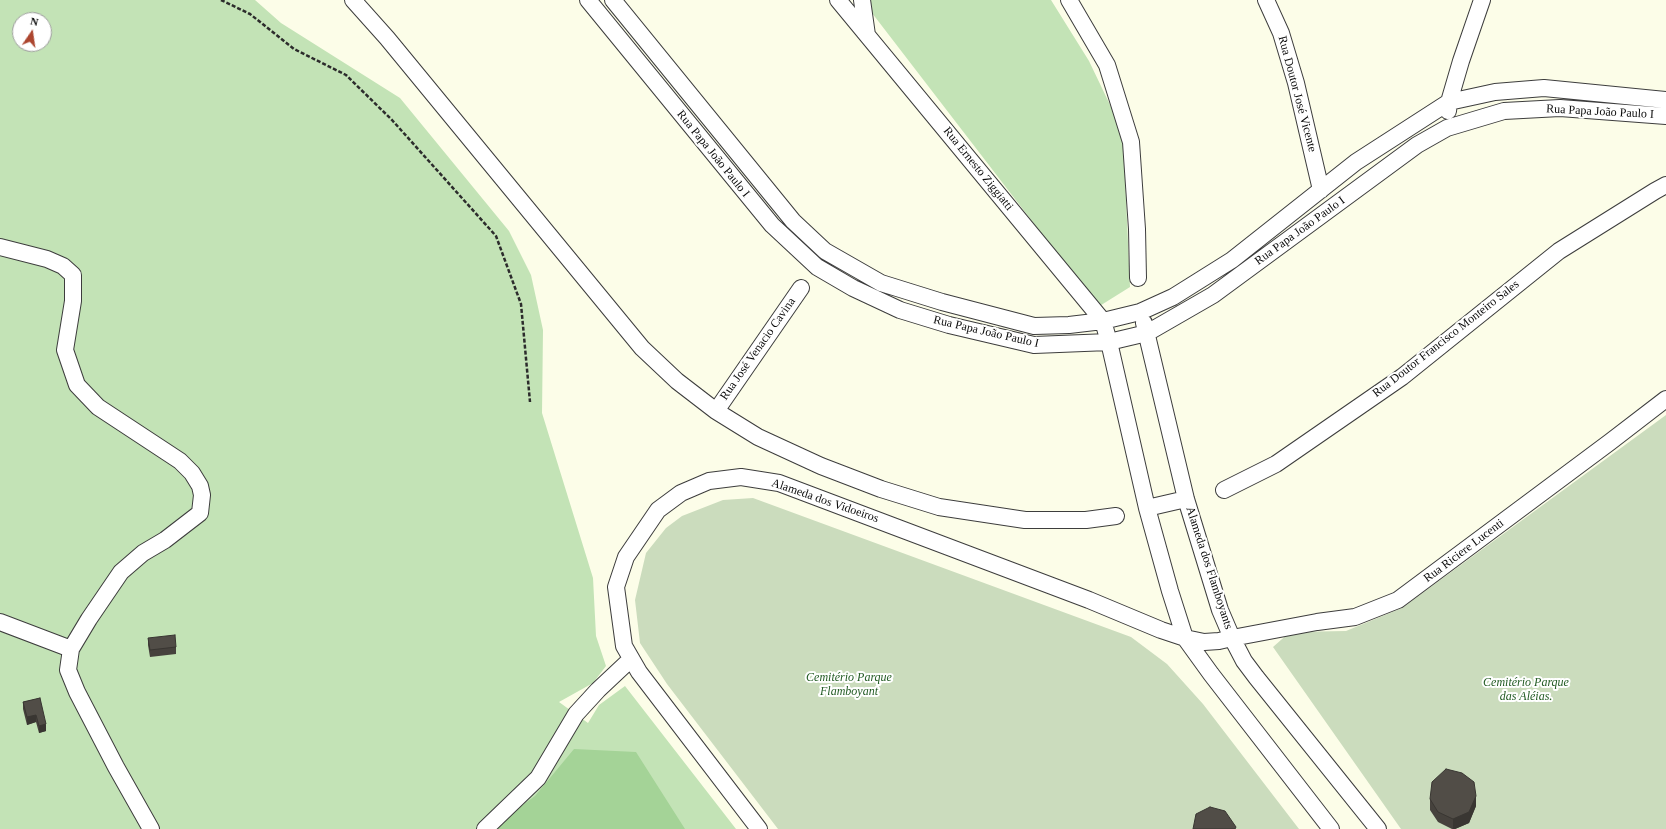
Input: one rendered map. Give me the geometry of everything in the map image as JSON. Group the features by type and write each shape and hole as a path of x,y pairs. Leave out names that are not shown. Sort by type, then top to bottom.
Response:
{"street":[{"path":"353,0 387,38 642,348 676,381 716,411 758,437 821,466 881,489 939,507 1025,520 1086,520 1116,516"},
{"name":"Rua Papa João Paulo I","path":"588,0 772,225 817,267 853,288 900,310 949,325 1034,345 1109,342 1147,333 1213,295 1417,145 1447,128 1504,111 1560,108 1666,116"},
{"name":"Rua Papa João Paulo I","path":"613,0 793,221 825,251 881,283 942,302 1034,326 1069,325 1103,321 1140,312 1173,297 1232,260 1356,162 1449,102 1495,92 1544,88 1666,100"},
{"name":"Rua Ernesto Ziggiatti","path":"838,0 1103,321 1109,342"},
{"path":"862,0 867,35"},
{"path":"1069,0 1107,65 1131,142 1137,229 1138,278"},
{"name":"Rua Doutor José Vicente","path":"1266,0 1281,33 1292,69 1321,190"},
{"path":"1447,128 1449,102 1461,61 1482,0"},
{"name":"Rua Doutor Francisco Monteiro Sales","path":"1224,490 1276,464 1402,377 1559,251 1655,191 1666,186"},
{"path":"0,247 47,259 63,266 73,275 72,301 65,350 77,386 98,407 180,461 192,473 200,486 202,495 200,513 165,540 143,553 121,572 89,619 71,649 68,670 77,692 116,767 151,829"},
{"name":"Rua José Venacio Cavina","path":"716,411 801,288"},
{"name":"Alameda dos Flamboyants","path":"1140,312 1147,333 1186,499 1220,610 1232,638 1244,661 1256,677 1378,829"},
{"path":"1109,342 1147,508 1170,591 1186,638 1211,674 1331,829"},
{"name":"Rua Riciere Lucenti","path":"1186,638 1204,642 1219,641 1317,622 1356,617 1398,600 1666,399"},
{"name":"Alameda dos Vidoeiros","path":"758,829 639,672 624,646 616,587 626,557 658,510 681,493 709,481 741,477 786,486 1089,600 1161,630 1186,638"},
{"path":"1147,508 1186,499"},
{"path":"0,622 71,649"},
{"path":"485,829 538,778 576,714 598,690 631,659"}],"path":[{"path":"221,0 250,14 294,49 346,75 392,120 496,236 522,304 530,402"}],"green space":[{"path":"0,0 255,0 281,23 400,98 509,231 531,275 543,330 542,413 593,578 596,636 606,666 593,683 559,702 588,723 599,705 625,686 736,829 0,829"},
{"path":"870,0 1051,0 1089,61 1123,132 1130,287 1098,307 872,13"},
{"name":"Cemitério Parque das Aléias.","path":"1666,415 1666,829 1401,829 1273,647 1290,632 1346,631 1402,608"},
{"name":"Cemitério Parque Flamboyant","path":"753,498 1131,637 1167,664 1203,704 1299,829 778,829 667,684 640,643 635,600 646,553 666,528 682,516 723,500"},
{"path":"574,749 636,752 685,829 490,829 535,796"}],"building":[{"path":"175,635 176,647 150,650 148,638"},
{"path":"40,698 46,724 39,726 36,715 27,717 23,702"},
{"path":"1446,769 1462,773 1474,782 1476,796 1469,812 1453,819 1438,812 1430,799 1432,782"},
{"path":"1210,807 1225,811 1236,827 1235,829 1193,829 1196,814"}]}
